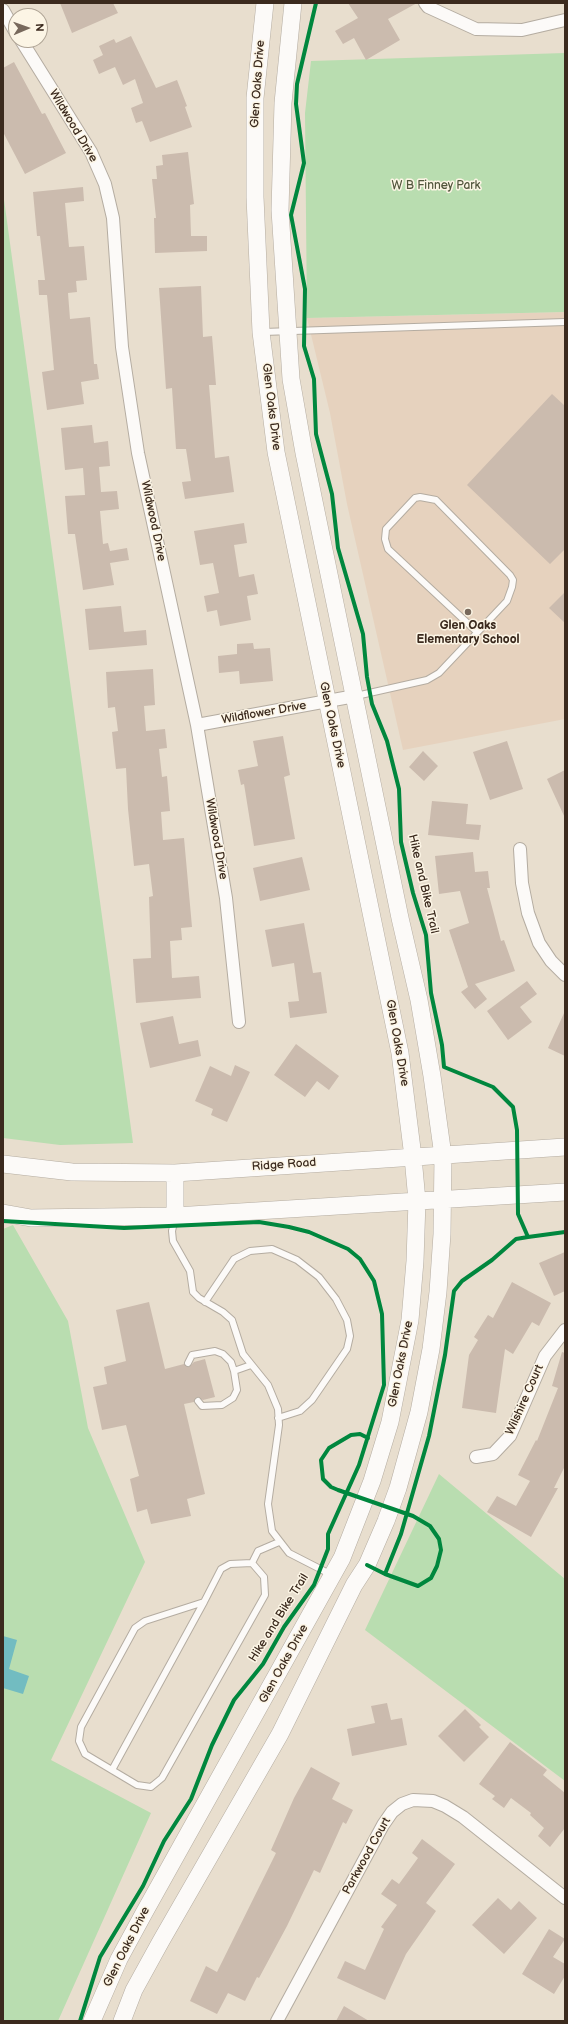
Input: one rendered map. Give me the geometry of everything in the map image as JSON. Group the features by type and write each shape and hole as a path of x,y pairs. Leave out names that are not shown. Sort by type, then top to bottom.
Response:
{"street":[{"name":"Glen Oaks Drive","path":"92,2021 119,1959 144,1912 342,1558 372,1481 390,1422 410,1320 415,1261 417,1201 399,1046 276,452 261,332 256,220 255,105 265,3"},
{"name":"Glen Oaks Drive","path":"122,2021 134,1990 280,1734 354,1585 367,1565 386,1521 419,1412 431,1349 438,1292 443,1200 443,1156 439,1114 419,1000 400,918 304,453 291,379 280,210 280,180 285,77 293,3"},
{"path":"425,3 428,7 476,29 522,30 565,20"},
{"path":"3,10 8,19"},
{"name":"Wildwood Drive","path":"26,48 91,152 105,184 112,218 122,347 138,453 197,725 226,898 239,1022"},
{"name":"Wildflower Drive","path":"197,725 355,696"},
{"path":"520,849 522,883 528,913 539,943 551,961 565,975"},
{"name":"Ridge Road","path":"3,1164 72,1172 174,1173 565,1147"},
{"path":"174,1173 175,1216"},
{"path":"3,1213 31,1218 175,1216 565,1192"},
{"name":"Wilshire Court","path":"476,1457 493,1454 510,1436 545,1356 565,1330"},
{"path":"333,1575 354,1585"},
{"name":"Parkwood Court","path":"277,2021 383,1825 392,1812 402,1804 413,1800 433,1801 445,1806 463,1817 565,1898"}],"lane":[{"path":"261,332 565,322"},
{"path":"355,696 427,680 439,673 507,601 512,587 510,574 436,500 420,497 414,498 386,529 385,539 388,549 477,632"},
{"path":"175,1216 172,1231 173,1241 190,1271 193,1292 205,1302 223,1312 232,1320 242,1354 268,1385 278,1409 278,1440 268,1504 272,1531 289,1553 333,1575"},
{"path":"205,1302 234,1259 250,1251 272,1249 303,1264 319,1277 336,1299 347,1320 350,1336 347,1349 312,1400 300,1411 278,1418"},
{"path":"188,1363 192,1356 215,1351 224,1354 234,1371 237,1390 233,1398 222,1405 202,1406 198,1401"},
{"path":"234,1371 251,1365"},
{"path":"252,1563 258,1551 279,1542"},
{"path":"112,1770 221,1569 230,1564 252,1563"},
{"path":"204,1602 145,1621 135,1628 81,1727 79,1741 86,1754 137,1785 151,1787 162,1778 265,1595 264,1577 252,1563"}],"shaded area":[{"name":"Glen Oaks Elementary School","path":"565,312 565,719 403,750 347,504 330,413 307,318"}],"green space":[{"name":"W B Finney Park","path":"565,53 565,312 307,318 305,113 311,61"},
{"path":"3,192 133,1143 60,1145 3,1138"},
{"path":"13,1225 68,1321 88,1428 145,1562 51,1760 151,1813 58,2021 3,2021 3,1229"},
{"path":"439,1474 565,1579 565,1781 365,1630"}],"water":[{"path":"3,1636 17,1640 9,1669 29,1676 23,1694 3,1688"}],"building":[{"path":"60,3 113,3 118,13 72,33"},
{"path":"348,3 417,3 388,19 400,40 366,60 354,38 343,44 335,31 358,18"},
{"path":"131,36 156,88 177,80 187,106 185,107 192,127 150,142 142,121 136,123 131,108 143,103 135,79 123,85 115,67 99,74 93,60 103,55 99,46 114,39 116,43"},
{"path":"14,62 42,114 45,113 66,153 25,174 3,132 3,68"},
{"path":"188,152 194,204 190,205 191,236 207,236 207,251 155,253 154,218 156,218 152,179 157,179 156,166 163,165 162,155"},
{"path":"83,187 84,201 65,203 69,247 84,246 87,280 76,281 77,292 68,293 70,319 90,317 94,364 97,364 99,379 81,382 84,404 47,410 42,372 54,370 47,295 39,295 38,280 45,280 40,236 37,236 33,192"},
{"path":"201,286 203,337 212,336 216,385 209,385 215,458 229,456 234,492 185,499 182,482 191,481 186,449 176,449 172,388 166,389 159,288"},
{"path":"552,394 565,406 565,549 550,564 467,485"},
{"path":"92,425 94,443 108,441 110,466 99,467 101,492 117,491 119,509 100,511 103,544 108,543 110,551 127,548 129,560 110,563 114,585 83,590 75,534 68,534 65,496 85,495 83,468 65,470 61,428"},
{"path":"244,523 247,543 234,545 239,577 254,574 258,594 247,596 251,620 220,626 217,610 207,612 204,596 219,593 213,563 200,565 194,531"},
{"path":"565,592 565,623 549,608"},
{"path":"121,606 124,632 146,630 147,645 89,650 85,609"},
{"path":"253,643 254,649 270,648 273,681 240,684 239,671 219,673 218,656 237,654 237,644"},
{"path":"153,669 155,705 144,706 146,731 165,729 167,748 159,749 162,777 167,776 170,811 161,812 163,840 184,838 192,927 181,928 182,940 170,941 172,978 199,976 201,998 136,1003 133,959 151,958 149,897 153,896 149,864 134,866 128,809 126,768 116,769 112,732 118,731 115,707 108,708 106,672"},
{"path":"283,736 290,775 284,777 295,839 254,846 244,784 241,785 238,770 258,766 253,741"},
{"path":"507,741 523,789 490,800 473,752"},
{"path":"423,751 438,766 424,781 409,767"},
{"path":"565,770 565,818 547,779"},
{"path":"432,801 468,804 466,824 481,825 479,840 428,835"},
{"path":"473,852 475,872 488,871 490,888 487,888 501,941 504,940 515,971 475,984 487,999 475,1009 461,992 468,987 449,930 469,923 460,891 439,894 435,856"},
{"path":"302,857 310,890 260,901 253,868"},
{"path":"304,923 313,973 321,972 327,1013 290,1018 288,1002 299,1001 294,963 272,967 265,930"},
{"path":"527,981 537,994 520,1007 532,1022 508,1040 487,1011"},
{"path":"565,1011 565,1056 548,1048"},
{"path":"173,1016 179,1044 198,1040 201,1056 150,1068 140,1023"},
{"path":"296,1044 339,1076 329,1090 317,1081 305,1097 274,1075"},
{"path":"235,1065 250,1072 227,1122 211,1115 213,1109 195,1101 210,1066 231,1076"},
{"path":"565,1252 565,1291 554,1296 539,1263"},
{"path":"512,1282 551,1303 539,1326 532,1322 513,1354 505,1349 496,1413 462,1408 469,1355 478,1340 474,1337 488,1315 493,1318"},
{"path":"149,1302 165,1369 184,1364 189,1367 194,1362 205,1359 215,1397 203,1400 197,1397 194,1402 184,1404 205,1494 187,1499 191,1516 151,1524 147,1509 137,1512 130,1479 139,1476 126,1425 102,1430 93,1387 107,1384 104,1367 126,1361 116,1310"},
{"path":"562,1352 565,1353 565,1466 554,1488 558,1488 531,1537 487,1512 497,1496 516,1506 530,1481 518,1475 536,1440 537,1441 558,1388 552,1386"},
{"path":"387,1703 391,1720 402,1718 407,1745 352,1756 347,1729 375,1723 371,1706"},
{"path":"465,1709 481,1725 479,1727 489,1737 464,1762 438,1736"},
{"path":"510,1742 547,1770 543,1775 565,1793 565,1828 550,1847 538,1836 544,1828 530,1815 531,1813 511,1798 504,1808 492,1799 495,1796 479,1784"},
{"path":"311,1767 340,1783 332,1799 353,1810 346,1824 343,1822 320,1873 314,1870 287,1926 259,1978 257,1977 245,2001 228,1993 217,2014 190,2001 206,1966 217,1972 276,1853 271,1850 294,1798"},
{"path":"422,1839 455,1864 426,1903 436,1911 406,1954 385,2000 337,1978 345,1961 365,1970 384,1929 381,1927 397,1905 381,1894 392,1879 399,1884 418,1858 412,1853"},
{"path":"498,1898 511,1910 519,1901 537,1918 504,1954 472,1925"},
{"path":"549,1929 565,1939 553,1957 565,1964 565,1976 554,1994 522,1974"},
{"path":"344,2006 369,2021 336,2021"}],"cycle path":[{"name":"Hike and Bike Trail","path":"316,3 297,84 296,104 304,163 291,215 305,289 304,346 314,379 316,434 332,494 338,548 363,634 367,677 372,704 387,741 399,789 401,842 413,893 426,935 431,993 442,1045 444,1067 493,1087 513,1107 517,1130 518,1214 528,1237 565,1232"},
{"name":"Hike and Bike Trail","path":"3,1221 124,1228 259,1222 289,1227 309,1232 348,1249 360,1259 374,1281 382,1314 384,1385 359,1465 328,1534 328,1549 314,1585 284,1627 263,1664 234,1700 212,1745 191,1799 164,1841 143,1886 100,1957 80,2021"},
{"path":"385,1574 401,1534 429,1436 445,1355 454,1291 462,1281 492,1260 516,1239 528,1237"},
{"path":"367,1565 385,1574 418,1586 431,1578 437,1566 441,1550 439,1539 430,1526 413,1516 331,1487 323,1479 321,1460 329,1448 351,1435 360,1434 368,1438"}],"place":[{"name":"Glen Oaks Elementary School","path":"468,612"}]}
